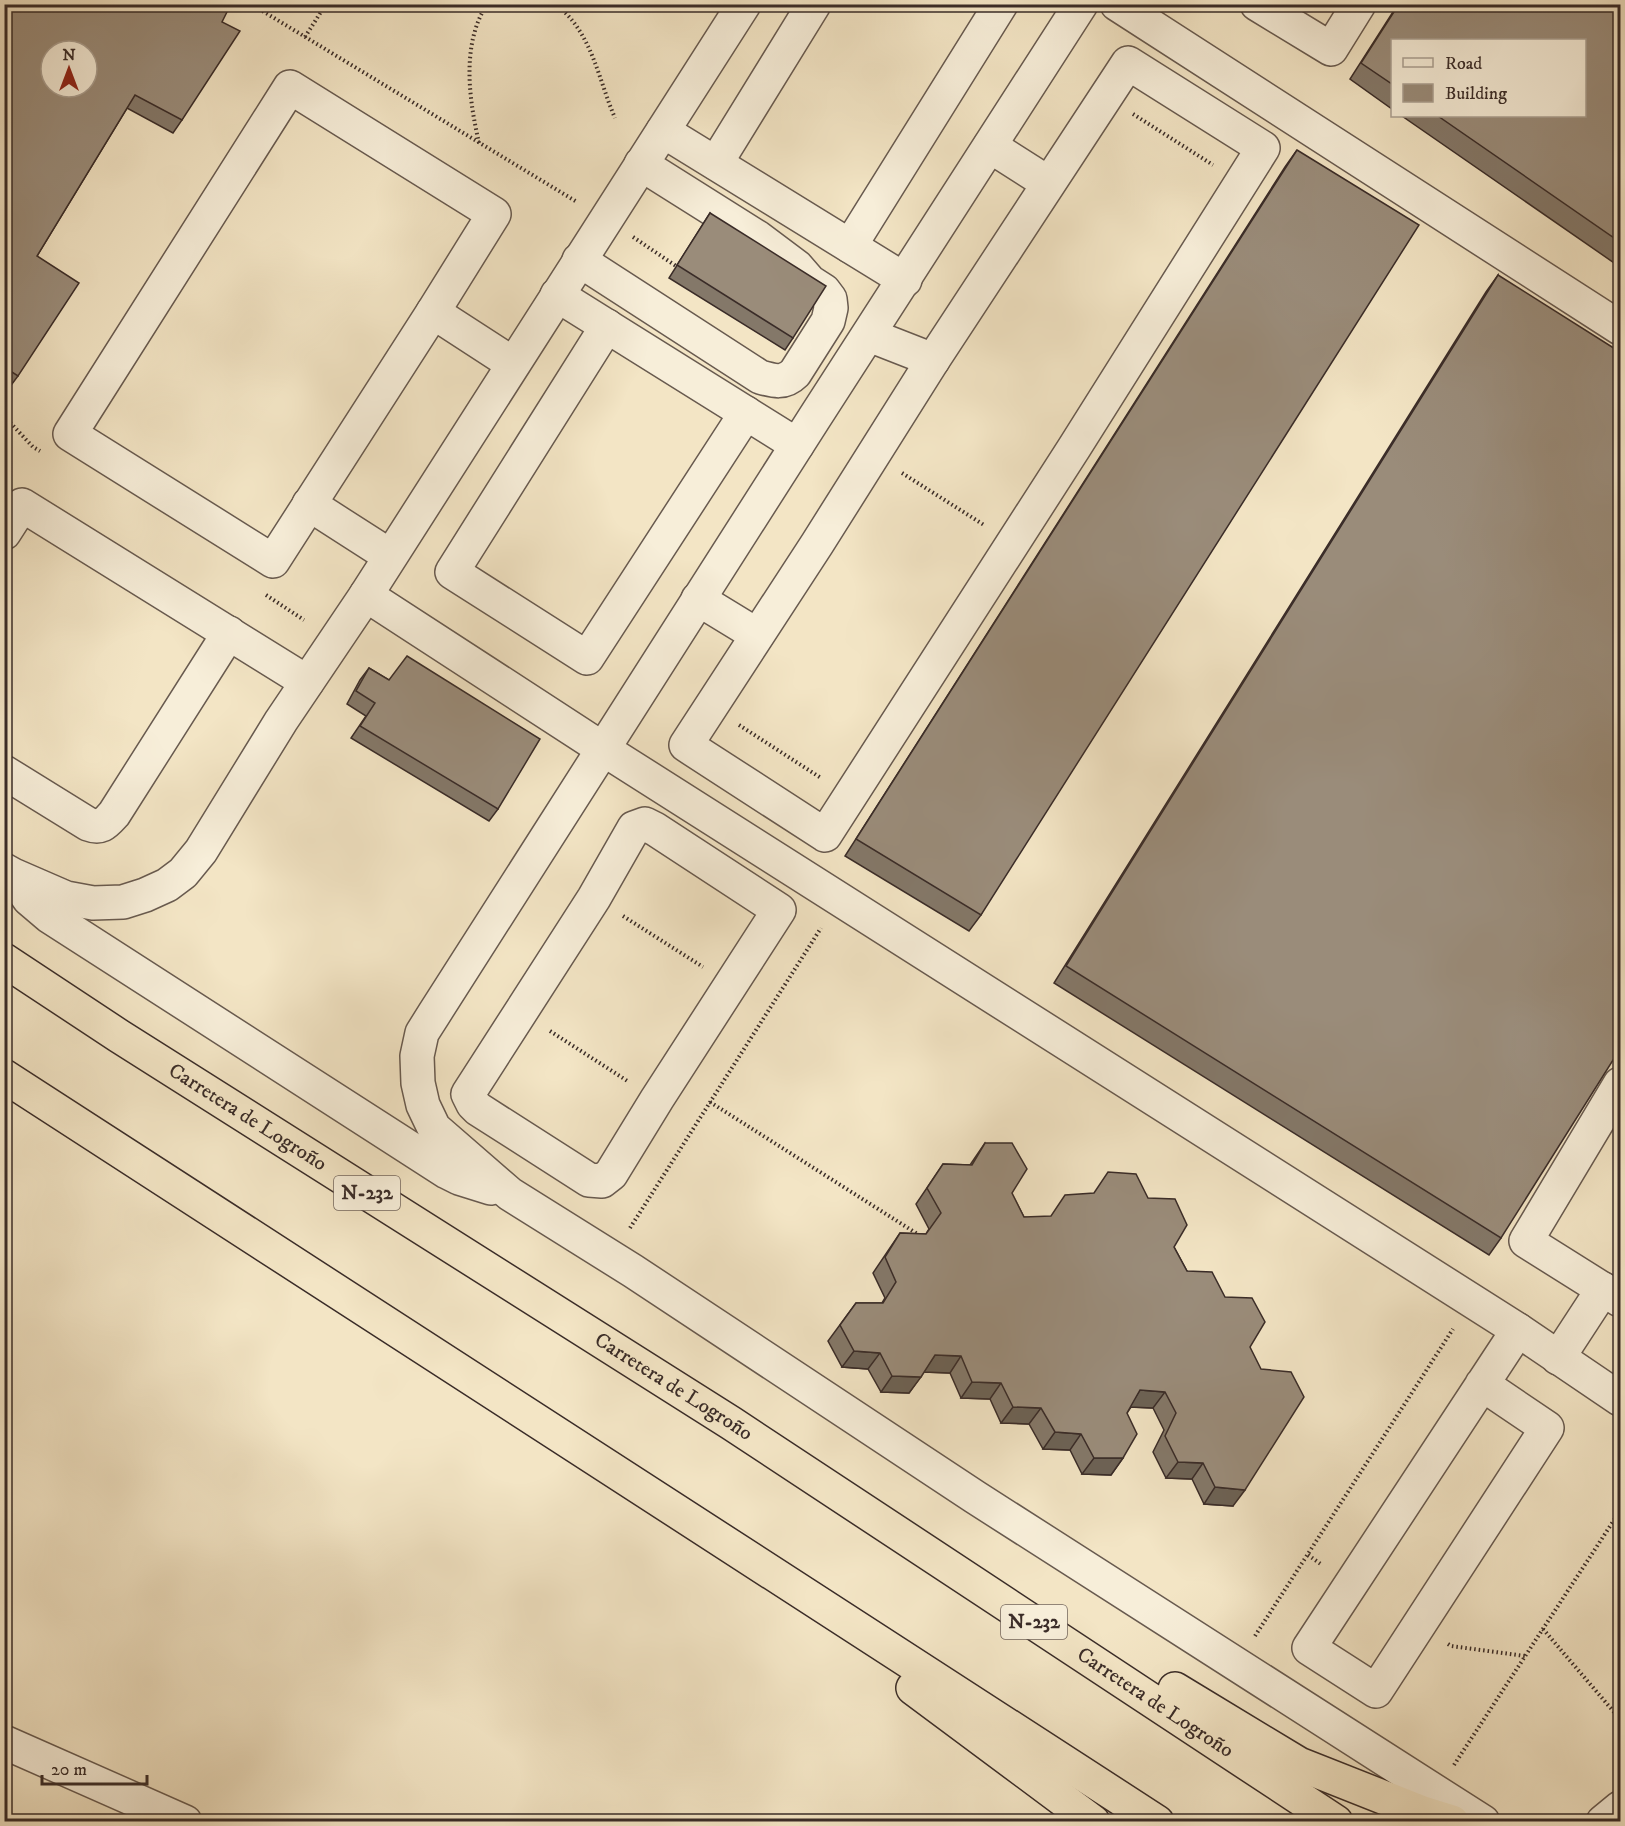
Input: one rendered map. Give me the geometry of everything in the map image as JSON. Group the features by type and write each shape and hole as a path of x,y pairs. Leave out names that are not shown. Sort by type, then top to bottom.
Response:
{"highway":[{"name":"Carretera de Logroño","path":"4,960 119,1036 731,1423 1336,1821"},
{"path":"4,1076 1157,1821"},
{"path":"731,1423 1299,1764 1422,1813 1452,1821"},
{"path":"671,1507 1093,1821"}],"street":[{"path":"9,872 66,898 93,903 123,902 167,885 183,873 201,850 281,721 366,595 744,4"},
{"path":"716,163 814,4"},
{"path":"850,246 1001,4"},
{"path":"1081,4 434,1014 422,1034 417,1056 420,1094 434,1128 510,1194 633,1271 975,1497 1483,1821"},
{"path":"1117,4 1620,328"},
{"path":"1257,4 1330,49 1359,4"},
{"path":"779,910 655,829 645,824 634,828 594,898 468,1094 473,1104 589,1180 602,1181 611,1174 657,1099 779,910 1263,148 1128,63 933,360 686,745 825,835"},
{"path":"290,87 494,214 433,312 273,561 70,434 290,87"},
{"path":"663,131 905,280"},
{"path":"990,146 1048,183"},
{"path":"579,260 760,377 781,381 789,378 800,364 828,321 831,308 830,299 824,291 757,237 641,165"},
{"path":"557,295 797,445"},
{"path":"433,312 513,364"},
{"path":"607,326 452,572 586,658 746,413"},
{"path":"869,335 933,360"},
{"path":"309,504 390,556"},
{"path":"4,532 22,505 308,682"},
{"path":"366,595 603,749 1518,1330 1620,1399"},
{"path":"698,599 757,636"},
{"path":"4,772 88,824 96,827 105,824 114,814 229,633"},
{"path":"708,865 732,831"},
{"path":"9,872 29,899 49,916 437,1166 459,1178 510,1194"},
{"path":"1558,1358 1612,1294 1526,1241 1620,1084"},
{"path":"1482,1384 1547,1428 1376,1691 1309,1648 1482,1384 1518,1330"},
{"path":"4,1742 185,1821"},
{"path":"1603,1821 1620,1808"}],"path":[{"path":"251,4 579,203"},
{"path":"305,37 326,4"},
{"path":"480,143 471,110 469,76 473,44 481,14 487,4"},
{"path":"555,4 580,31 598,66 615,118"},
{"path":"632,236 676,266"},
{"path":"874,454 1012,543"},
{"path":"594,898 769,1009"},
{"path":"628,1231 827,918"},
{"path":"521,1012 696,1124"},
{"path":"710,1102 924,1238"},
{"path":"1253,1639 1458,1322"},
{"path":"1450,1770 1620,1511"},
{"path":"1543,1629 1620,1719"}],"building":[{"path":"6,4 228,4 230,6 222,22 240,31 182,120 135,95 37,256 79,283 18,376 4,367 4,7"},
{"path":"1399,4 1620,4 1620,242 1439,117 1586,117 1586,39 1391,39 1391,83 1361,63"},
{"path":"1297,150 1419,225 981,915 856,839"},
{"path":"710,213 826,286 793,338 677,265"},
{"path":"1498,275 1620,352 1620,1049 1501,1238 1066,966"},
{"path":"407,656 540,739 498,809 360,726 375,703 356,691 369,668 389,680"},
{"path":"985,1143 1012,1143 1027,1169 1012,1193 1024,1217 1051,1216 1065,1195 1094,1193 1108,1172 1136,1174 1148,1198 1175,1199 1187,1225 1174,1247 1187,1271 1212,1272 1225,1297 1252,1298 1265,1322 1250,1347 1261,1369 1291,1372 1304,1397 1245,1490 1215,1487 1203,1463 1178,1462 1165,1436 1176,1413 1165,1392 1140,1390 1127,1413 1137,1434 1123,1458 1094,1458 1081,1434 1055,1432 1041,1408 1013,1407 1001,1383 972,1382 961,1356 935,1355 921,1377 892,1376 880,1353 854,1351 840,1325 856,1303 883,1303 896,1282 885,1257 900,1233 926,1234 941,1213 927,1188 943,1164 972,1165"}]}
